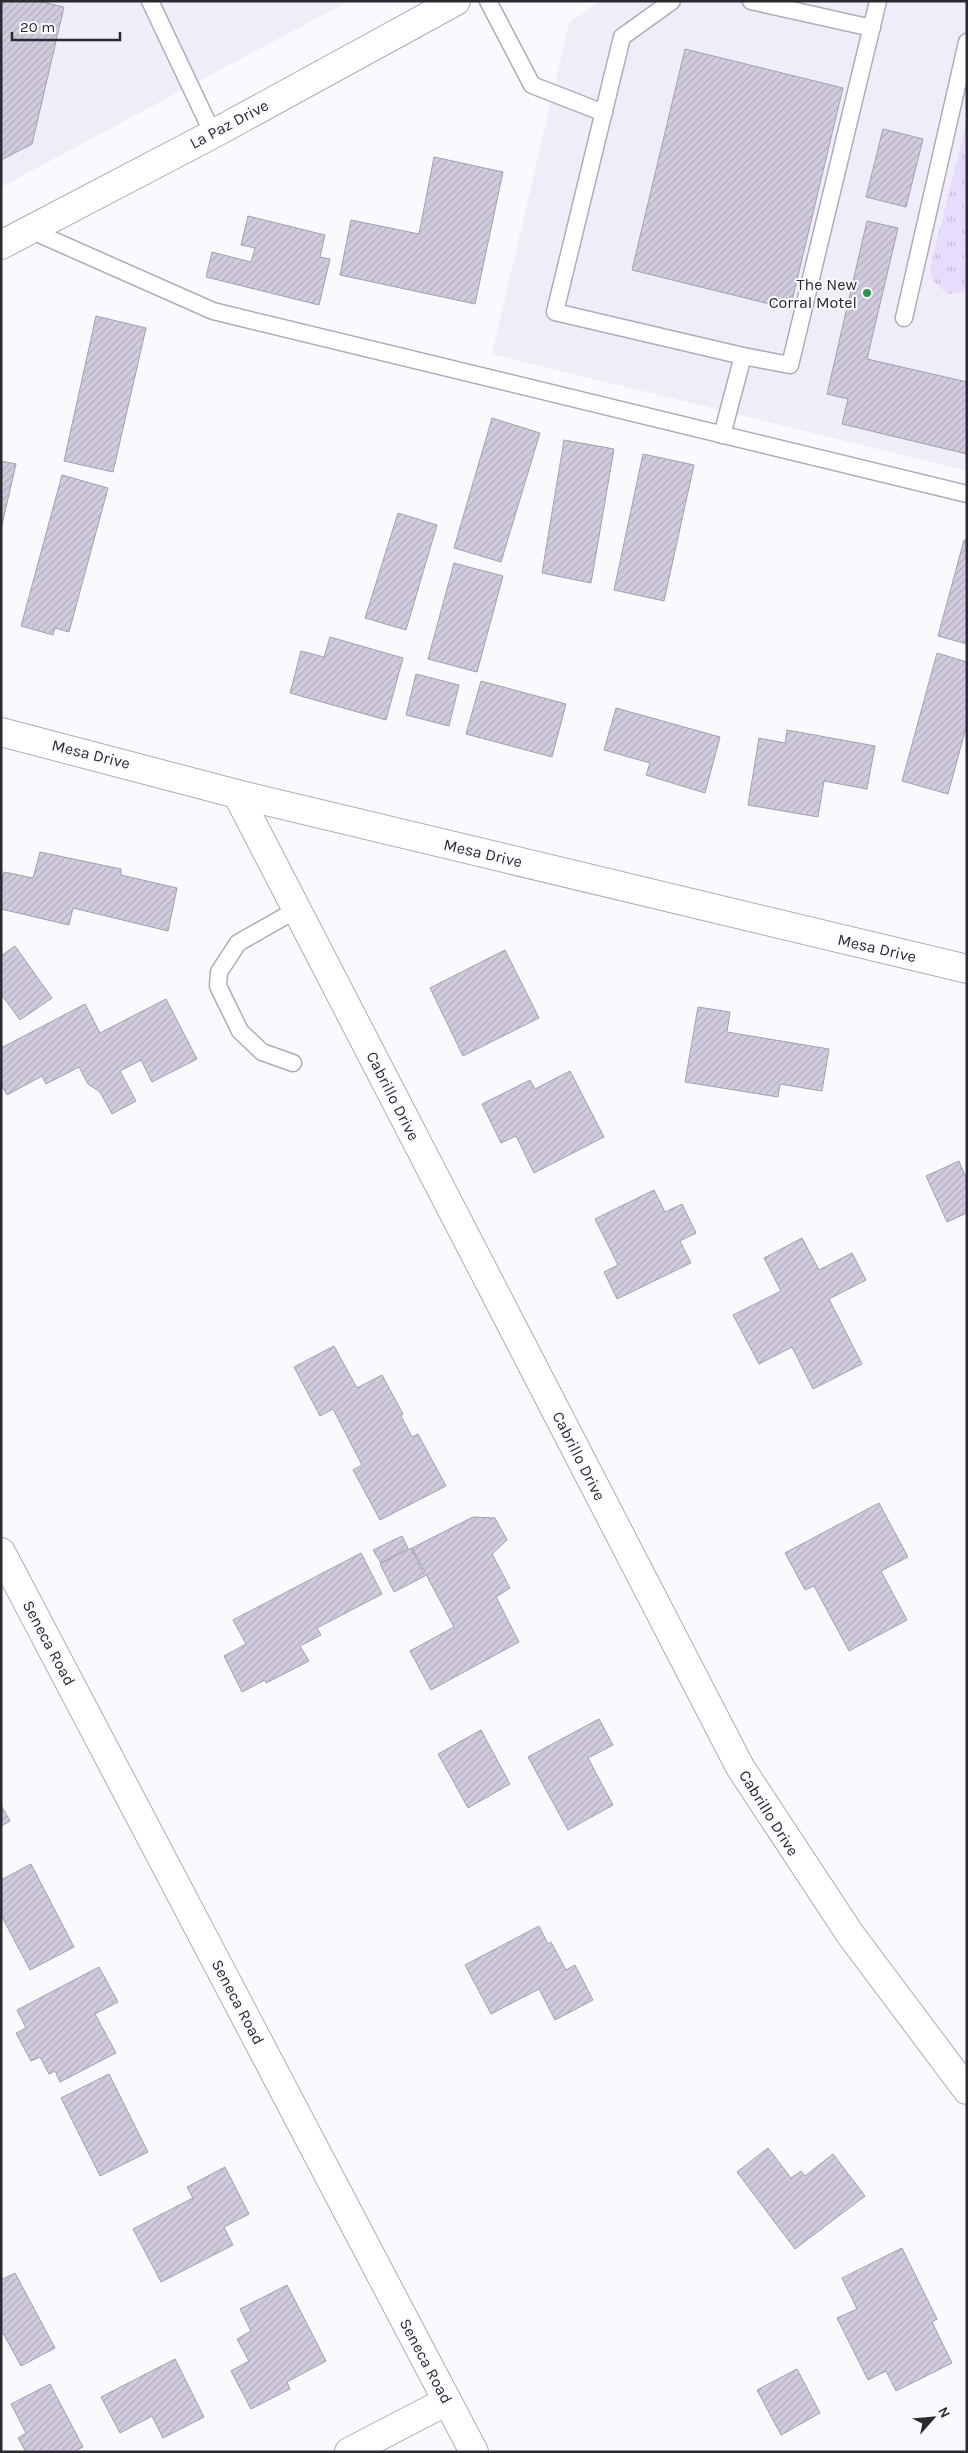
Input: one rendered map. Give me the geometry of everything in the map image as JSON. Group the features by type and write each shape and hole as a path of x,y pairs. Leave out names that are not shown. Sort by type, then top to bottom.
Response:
{"street":[{"name":"La Paz Drive","path":"1,245 213,134 456,1"},
{"name":"Mesa Drive","path":"1,732 237,794 967,969"},
{"name":"Cabrillo Drive","path":"237,794 740,1767 850,1934 967,2090"},
{"name":"Seneca Road","path":"1,1552 474,2452"},
{"path":"349,2452 447,2401"}],"lane":[{"path":"150,1 213,134"},
{"path":"488,1 532,85 604,113"},
{"path":"672,1 622,37 555,312 742,356 790,365 878,1"},
{"path":"751,1 872,28"},
{"path":"904,318 967,42"},
{"path":"30,230 213,311 967,494"},
{"path":"722,435 742,356"},
{"path":"292,1063 262,1052 240,1031 218,986 219,972 238,943 296,910"}],"shaded area":[{"path":"1,1 349,1 1,187"},
{"path":"599,1 967,1 967,471 492,354 569,23"}],"green space":[{"path":"967,121 967,291 948,294 933,281 930,268"}],"building":[{"path":"1,1 38,1 64,7 32,144 1,160"},
{"path":"685,49 843,88 790,309 632,270"},
{"path":"883,129 923,139 906,207 866,197"},
{"path":"434,157 503,172 475,304 340,275 351,220 419,234"},
{"path":"248,216 325,235 320,257 330,259 319,305 206,277 212,252 251,262 255,248 241,245"},
{"name":"The New Corral Motel","path":"867,221 898,228 867,359 967,382 967,454 842,424 848,399 827,394"},
{"path":"96,316 146,328 113,472 64,461"},
{"path":"492,418 540,433 501,562 454,548"},
{"path":"564,440 614,449 591,583 542,573"},
{"path":"643,454 694,465 664,601 614,590"},
{"path":"1,461 16,464 1,529"},
{"path":"62,475 108,488 69,632 55,628 53,635 21,626"},
{"path":"398,513 437,525 406,630 365,618"},
{"path":"964,540 967,541 967,644 938,636"},
{"path":"454,563 503,576 477,672 428,659"},
{"path":"330,637 403,658 386,720 290,693 301,651 324,657"},
{"path":"937,653 967,662 967,724 948,794 902,781"},
{"path":"416,674 459,685 449,726 406,715"},
{"path":"481,681 566,704 552,757 466,734"},
{"path":"616,708 720,737 705,793 646,775 650,763 604,750"},
{"path":"787,730 875,746 867,789 824,781 818,817 748,805 759,738 785,743"},
{"path":"40,852 121,869 121,875 177,888 168,931 73,908 69,925 1,909 1,885 4,872 33,878"},
{"path":"15,946 52,998 20,1020 1,994 1,956"},
{"path":"505,950 539,1018 463,1056 430,988"},
{"path":"166,999 197,1059 152,1082 141,1060 120,1071 136,1101 112,1114 100,1092 88,1084 79,1067 46,1084 42,1076 7,1095 1,1084 1,1048 85,1004 100,1033"},
{"path":"698,1007 730,1012 727,1032 829,1049 822,1091 780,1084 778,1097 685,1082"},
{"path":"570,1071 604,1137 534,1173 516,1136 501,1143 482,1104 530,1080 535,1089"},
{"path":"959,1161 967,1180 967,1213 947,1222 926,1176"},
{"path":"654,1190 665,1212 682,1204 696,1233 680,1241 691,1263 617,1299 604,1272 618,1265 595,1219"},
{"path":"802,1238 819,1270 852,1253 866,1280 829,1299 862,1364 813,1389 792,1347 759,1364 733,1315 781,1291 764,1258"},
{"path":"334,1346 357,1388 382,1375 403,1414 401,1416 412,1437 418,1434 446,1486 380,1520 353,1470 362,1465 333,1409 320,1416 294,1367"},
{"path":"879,1503 908,1557 881,1571 907,1620 849,1651 814,1586 805,1590 785,1553"},
{"path":"473,1517 495,1518 507,1540 492,1554 510,1588 496,1597 519,1642 431,1690 410,1651 454,1627 412,1548"},
{"path":"402,1536 408,1548 381,1563 373,1550"},
{"path":"411,1548 425,1576 394,1592 380,1564"},
{"path":"361,1553 382,1594 317,1628 321,1635 300,1646 309,1661 266,1683 265,1680 242,1692 224,1656 246,1644 233,1620"},
{"path":"599,1719 613,1745 588,1758 613,1805 568,1830 528,1757"},
{"path":"481,1730 510,1784 468,1808 438,1754"},
{"path":"1,1805 10,1821 1,1826"},
{"path":"31,1864 74,1947 30,1970 1,1915 1,1880"},
{"path":"539,1926 548,1944 551,1942 566,1970 575,1965 593,2000 555,2020 539,1989 491,2014 465,1965"},
{"path":"99,1967 118,2002 95,2014 116,2053 60,2082 55,2071 49,2074 40,2057 31,2061 16,2033 26,2028 17,2010"},
{"path":"109,2074 148,2152 100,2176 61,2098"},
{"path":"768,2148 791,2178 801,2171 805,2176 833,2154 865,2196 795,2249 737,2172"},
{"path":"225,2167 249,2214 224,2227 233,2245 161,2282 133,2229 193,2198 187,2187"},
{"path":"902,2248 937,2319 932,2322 952,2363 896,2391 886,2371 868,2380 837,2318 857,2309 842,2278"},
{"path":"15,2273 55,2348 21,2366 3,2333 1,2334 1,2280"},
{"path":"287,2285 326,2361 287,2382 290,2389 251,2409 231,2371 249,2361 237,2339 251,2331 240,2309"},
{"path":"175,2359 204,2417 163,2438 152,2416 120,2433 101,2397"},
{"path":"797,2369 820,2413 781,2435 757,2390"},
{"path":"50,2384 83,2447 73,2452 26,2452 18,2438 26,2433 11,2404"}],"place":[{"name":"The New Corral Motel","path":"867,293"}]}
